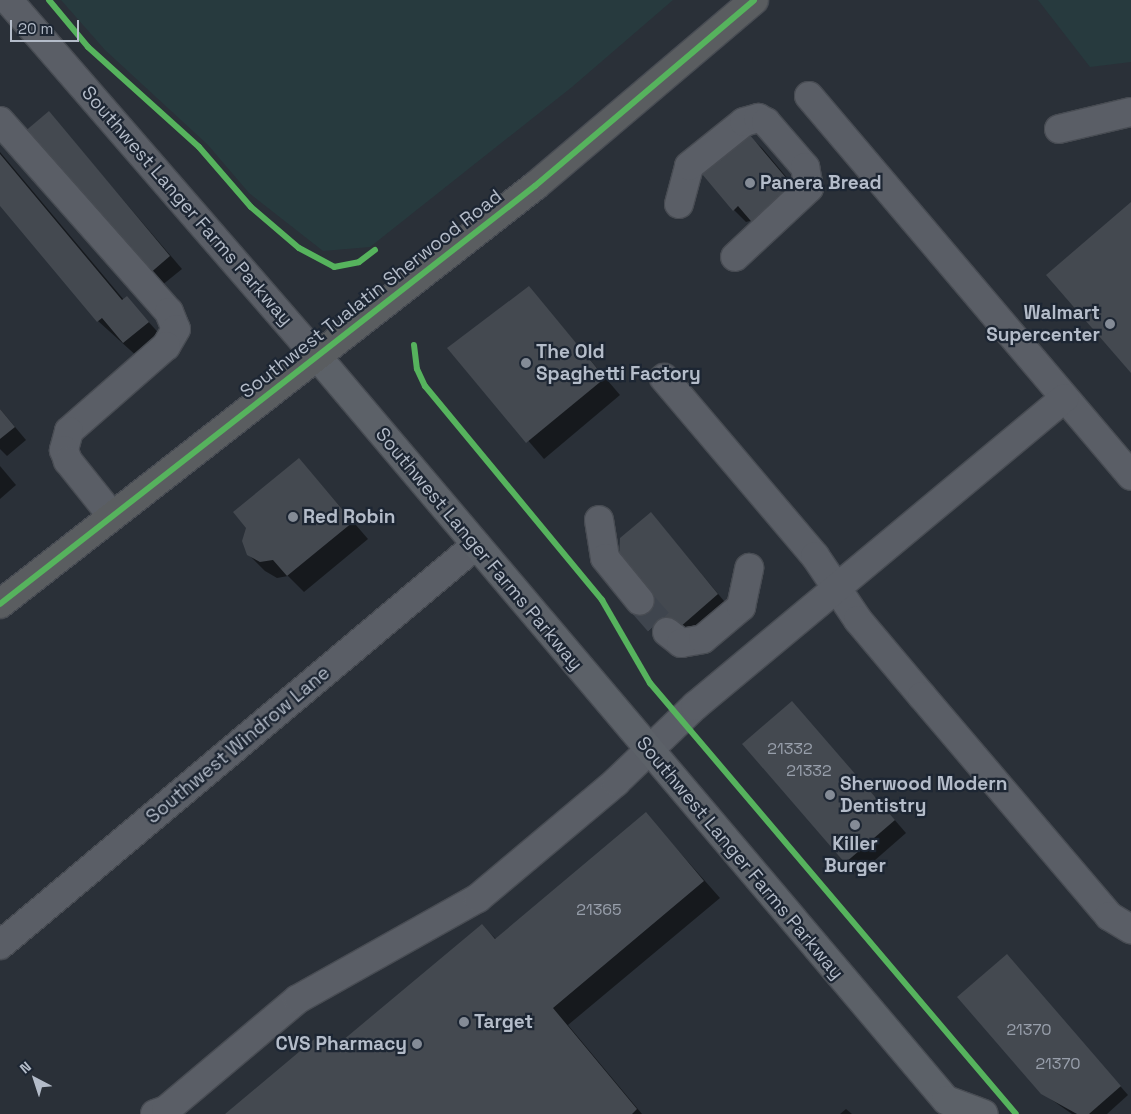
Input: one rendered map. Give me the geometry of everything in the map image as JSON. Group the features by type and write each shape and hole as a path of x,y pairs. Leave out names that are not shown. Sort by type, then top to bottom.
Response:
{"highway":[{"name":"Southwest Tualatin Sherwood Road","path":"0,604 581,149 754,0"}],"main road":[{"name":"Southwest Langer Farms Parkway","path":"316,355 947,1107 984,1114"}],"street":[{"name":"Southwest Langer Farms Parkway","path":"8,0 316,355"},
{"path":"809,96 1131,476"},
{"path":"1059,129 1131,112"},
{"path":"678,204 690,166 744,122 758,118 766,122 805,167 809,188 735,257"},
{"path":"0,121 169,312 176,329 166,346 69,432 64,450 68,461 112,516"},
{"path":"664,378 815,556 858,620 1109,916 1131,928"},
{"path":"155,1114 166,1110 298,999 478,898 649,750 695,706 1064,398"},
{"path":"599,520 605,558 640,601"},
{"name":"Southwest Windrow Lane","path":"0,945 476,545"},
{"path":"666,632 681,643 703,639 740,607 749,568"}],"green space":[{"path":"61,0 673,0 572,87 370,247 323,251 249,193 208,145 105,50"},
{"path":"1038,0 1131,0 1131,62 1090,67"}],"building":[{"path":"49,111 170,256 148,275 23,133"},
{"name":"Panera Bread","path":"749,134 798,192 756,227 738,206 733,211 702,174"},
{"path":"0,154 122,300 127,296 149,322 123,343 102,318 97,322 0,206"},
{"name":"Walmart Supercenter","path":"1131,202 1131,373 1046,275"},
{"name":"The Old Spaghetti Factory","path":"529,286 605,378 526,443 447,348"},
{"path":"0,409 15,427 0,439"},
{"name":"Red Robin","path":"299,458 353,522 287,576 273,560 260,562 247,555 242,541 246,528 233,512"},
{"path":"651,512 718,594 679,628 662,636 635,605 619,558 620,538"},
{"path":"792,701 895,820 845,863 742,744"},
{"name":"Target","path":"646,812 704,881 553,1008 637,1109 632,1114 225,1114 318,1036 330,1051 482,924 495,939"},
{"path":"1007,954 1121,1086 1089,1114 1077,1114 1041,1094 957,997"}],"tunnel":[{"path":"640,601 667,632"}],"cycle path":[{"path":"49,0 88,47 199,147 251,207 299,248 334,267 359,262 375,250"},
{"path":"0,604 535,186 754,0"},
{"path":"414,345 417,369 425,386 602,600 650,683 1016,1114"}],"place":[{"name":"Panera Bread","path":"750,183"},
{"name":"Walmart Supercenter","path":"1110,324"},
{"name":"The Old Spaghetti Factory","path":"526,363"},
{"name":"Red Robin","path":"293,517"},
{"name":"Sherwood Modern Dentistry","path":"830,795"},
{"name":"Killer Burger","path":"855,825"},
{"name":"Target","path":"464,1022"},
{"name":"CVS Pharmacy","path":"417,1044"}]}
